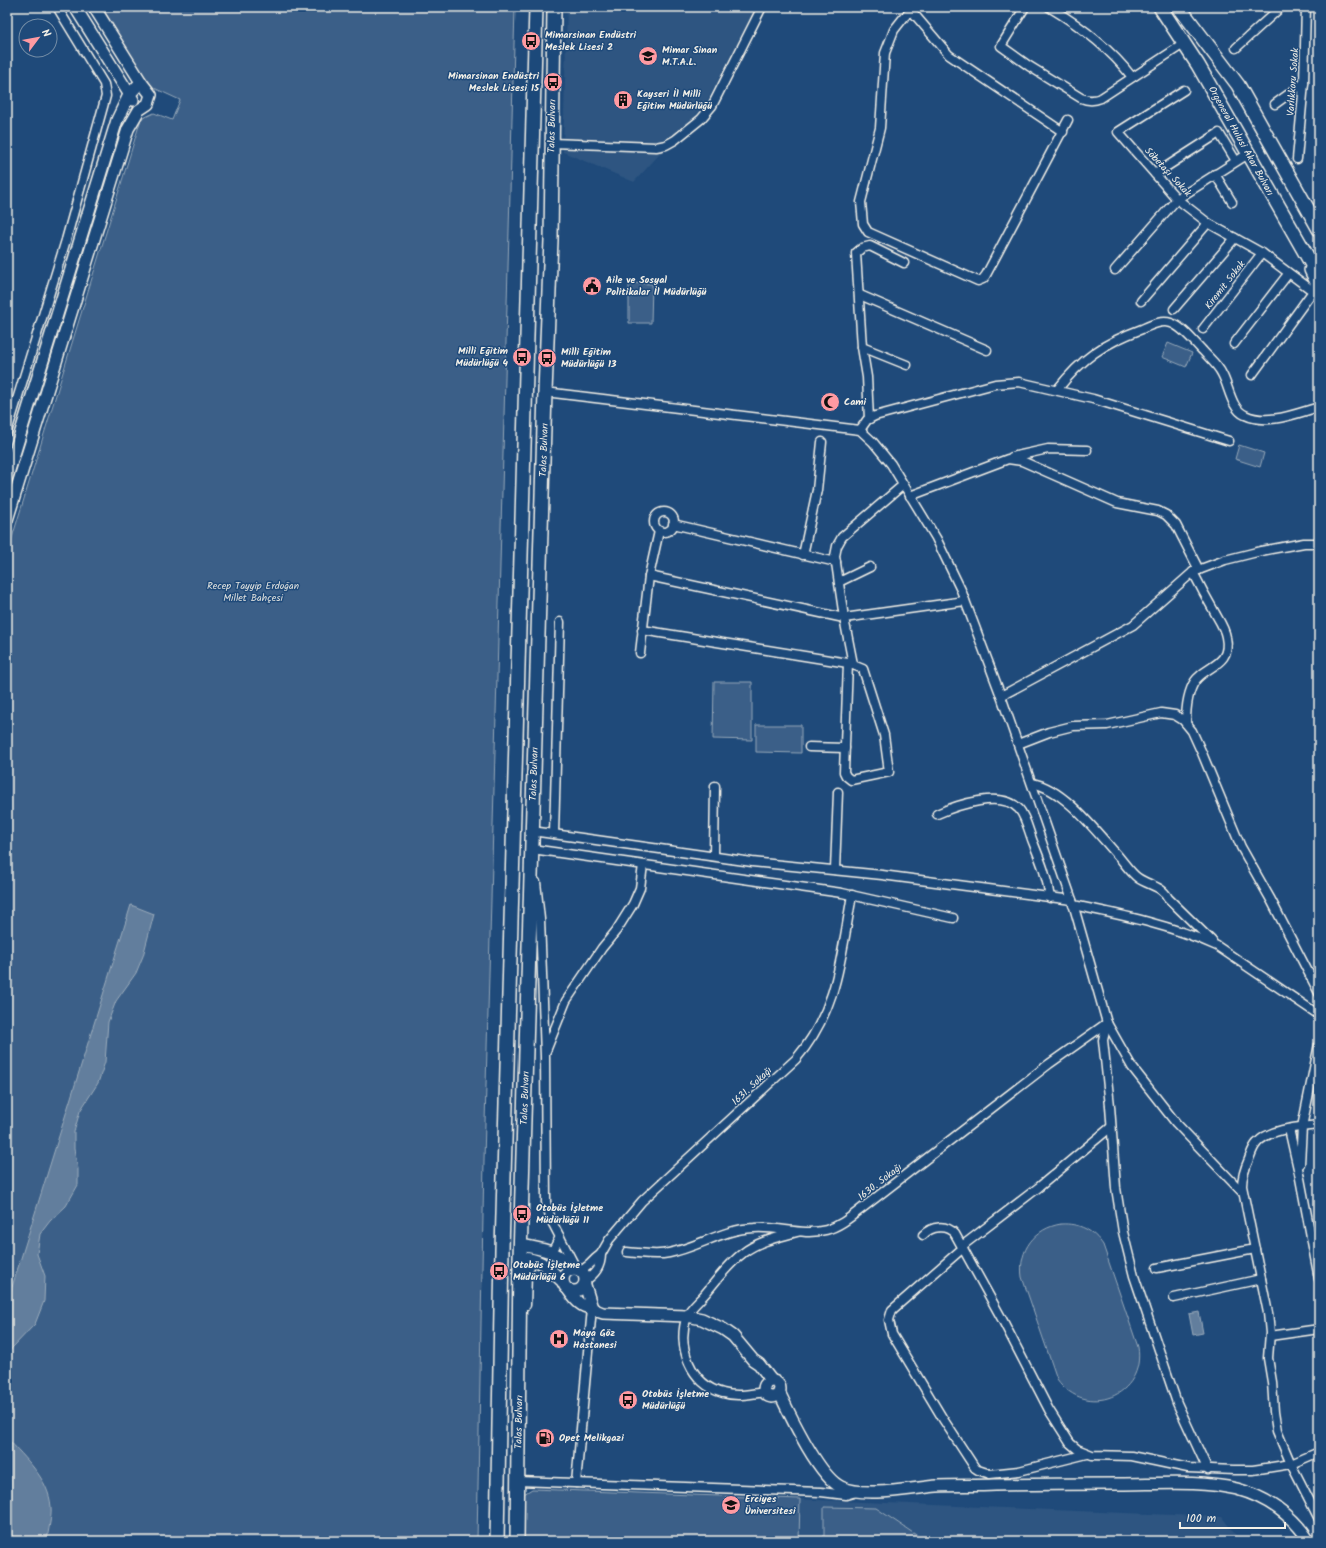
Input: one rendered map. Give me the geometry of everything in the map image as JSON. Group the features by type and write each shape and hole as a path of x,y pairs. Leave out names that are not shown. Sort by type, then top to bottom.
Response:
{"main road":[{"path":"489,1541 504,892 528,7"},
{"name":"Talas Bulvarı","path":"497,1541 502,1250 536,7"},
{"name":"Talas Bulvarı","path":"517,1541 520,1258 545,392 551,240 554,7"},
{"name":"Orgeneral Hulusi Akar Bulvarı","path":"1160,7 1208,82 1319,277"},
{"path":"1179,7 1238,85 1251,105 1318,226"}],"street":[{"path":"7,432 66,240 106,96 104,84 57,7"},
{"path":"75,7 129,95 140,110"},
{"path":"7,520 128,129 140,110 148,104 152,95 141,82 94,7"},
{"path":"552,143 656,147 671,143 698,122 712,106 762,7"},
{"path":"1025,7 1001,46 1029,66 1081,98 1090,100 1101,98 1184,43"},
{"path":"1049,7 1071,20 1096,38 1116,57 1132,77"},
{"path":"1236,48 1281,7"},
{"name":"Varlıkkoru Sokak","path":"1297,159 1304,83 1306,7"},
{"path":"1063,132 949,55 910,9 894,30 885,53 880,128 861,202 862,224 868,232 978,280 983,279 1063,132 1068,120"},
{"path":"7,477 117,120 129,95 141,82"},
{"path":"1275,104 1304,83"},
{"name":"Söbetaşı Sokak","path":"1184,90 1118,132 1177,199 1208,223 1262,253 1288,274 1316,290"},
{"path":"1155,174 1219,133 1236,161"},
{"path":"1115,270 1177,199 1248,154"},
{"path":"1215,174 1232,202"},
{"path":"1141,301 1208,223"},
{"path":"1174,309 1235,238"},
{"path":"869,419 867,377 862,347 860,295 856,254 860,249 870,246 904,263"},
{"name":"Kiremit Sokak","path":"1203,329 1262,253"},
{"path":"1252,375 1316,290 1306,256"},
{"path":"1234,344 1288,274"},
{"path":"860,295 987,350"},
{"path":"1057,390 1082,363 1102,347 1118,338 1156,323 1167,322 1179,327 1222,372 1235,406 1244,415 1273,419 1319,407"},
{"path":"862,347 907,365"},
{"path":"860,430 869,419 875,416 1002,383 1028,383 1093,398 1229,441"},
{"path":"545,392 860,430 879,448 903,484 945,555 965,601 1001,696 1073,903 1108,1023 1132,1067 1176,1123 1242,1192"},
{"path":"803,555 817,490 822,442"},
{"path":"910,496 1008,458 1048,449 1087,450"},
{"path":"1008,458 1028,463 1117,503 1158,511 1166,515 1176,525 1223,628 1227,645 1226,653 1222,660 1198,678 1193,685 1187,706 1186,723"},
{"path":"642,630 850,663 863,669 884,735 889,772 853,779 848,778 845,774 850,663 836,562 836,551 842,538 903,484"},
{"path":"659,531 655,526 655,520 661,513 671,515 674,524"},
{"path":"674,524 836,562"},
{"path":"659,531 668,531 674,524"},
{"path":"640,653 648,576 659,531"},
{"path":"1001,696 1133,625 1196,571 1225,560 1261,550 1319,542"},
{"path":"839,582 870,567"},
{"path":"648,576 844,618 965,601"},
{"path":"554,834 560,622"},
{"path":"1018,744 1044,734 1073,726 1107,725 1161,713 1175,715 1186,723 1192,731 1202,753 1241,847 1271,900 1319,993"},
{"path":"809,748 845,748"},
{"path":"1032,783 1045,787 1058,795 1086,819 1137,878 1163,891 1168,898 1217,946 1319,1015"},
{"path":"714,856 715,786"},
{"path":"835,870 838,792"},
{"path":"937,814 957,806 978,801 1001,801 1014,804 1023,815 1047,879 1050,898"},
{"path":"532,831 714,856 882,875 1050,898 1158,924 1187,933 1217,946"},
{"path":"576,1483 592,1308 580,1275 550,1215 545,1193 545,1056 540,919 532,848 852,896 953,918"},
{"path":"545,1056 566,1001 602,948 616,931 633,904 640,888 643,864"},
{"name":"1631. Sokağı","path":"580,1275 601,1254 609,1240 639,1204 796,1059 812,1038 824,1016 835,986 852,896"},
{"path":"1108,1023 1103,1040 1108,1083 1116,1188 1123,1232 1134,1276 1177,1403 1208,1470"},
{"name":"1630. Sokağı","path":"627,1252 657,1254 670,1253 725,1232 744,1228 821,1231 841,1224 1048,1064 1108,1023"},
{"path":"1299,1173 1302,1127 1319,1044"},
{"path":"1319,1125 1289,1129 1267,1135 1254,1147 1242,1181 1242,1192 1268,1313 1270,1336 1268,1358 1272,1382 1274,1417 1280,1440 1319,1519"},
{"path":"1111,1127 1039,1187 963,1247 892,1310 889,1320 892,1334 943,1419 975,1468 986,1473 1031,1468 1087,1454 1131,1456 1175,1466 1208,1470 1253,1470 1291,1464 1319,1452"},
{"path":"1289,1129 1315,1238 1319,1279"},
{"path":"923,1235 933,1228 940,1227 948,1228 955,1234 1049,1410 1070,1443 1077,1449 1087,1454"},
{"path":"770,1389 730,1395 716,1391 702,1382 690,1366 685,1351 684,1333 687,1316 721,1275 743,1252 766,1241 799,1231"},
{"path":"552,1252 560,1237"},
{"path":"521,1244 552,1252 564,1258 580,1275 580,1290 576,1292 566,1286 564,1275 566,1272 580,1275"},
{"path":"1157,1268 1255,1249"},
{"path":"520,1258 533,1259 545,1265 566,1286 579,1304 587,1309 592,1308 598,1312 608,1313 687,1316 702,1319 723,1330 741,1345 753,1360 755,1367 785,1415 793,1423 829,1479 841,1487 856,1491 892,1492 944,1486 1208,1484 1237,1489 1258,1496 1275,1506 1292,1520 1309,1541"},
{"path":"519,1367 527,1274 533,1259"},
{"path":"1174,1298 1261,1279"},
{"path":"1270,1336 1319,1328"},
{"path":"518,1481 822,1492 846,1495 856,1491"}],"shaded area":[{"name":"Mimar Sinan M.T.A.L.","path":"567,7 756,7 705,105 634,182 563,152"},
{"path":"131,905 154,914 143,956 136,973 116,1001 108,1022 105,1062 98,1083 80,1111 74,1132 74,1149 78,1169 78,1185 66,1206 50,1221 40,1234 37,1254 45,1276 44,1301 35,1324 12,1348 7,1357 7,1303"},
{"path":"1199,1312 1203,1333 1193,1335 1189,1314"},
{"path":"7,1438 28,1461 46,1487 51,1507 47,1541 7,1541"},
{"name":"Erciyes Üniversitesi","path":"532,1488 1222,1517 1240,1541 523,1541 524,1493"}],"green space":[{"name":"Recep Tayyip Erdoğan Millet Bahçesi","path":"102,7 515,7 484,1160 477,1541 7,1541 7,554 141,119 154,113 172,120 180,100 154,88 142,73"},
{"path":"629,283 652,284 651,323 629,323"},
{"path":"1168,343 1192,353 1186,367 1162,357"},
{"path":"1239,445 1264,453 1260,467 1235,459"},
{"path":"714,682 752,682 752,740 713,739"},
{"path":"756,725 801,725 801,753 756,752"},
{"path":"1061,1224 1085,1228 1095,1235 1103,1245 1138,1347 1138,1364 1133,1378 1124,1389 1111,1397 1097,1400 1083,1398 1069,1391 1057,1379 1022,1277 1021,1267 1023,1258 1030,1242 1043,1230"},
{"path":"532,1489 800,1499 799,1541 523,1541 524,1494"},
{"path":"824,1507 876,1508 925,1541 824,1541"}],"place":[{"name":"Mimarsinan Endüstri Meslek Lisesi 2","path":"531,41"},
{"name":"Mimar Sinan M.T.A.L.","path":"648,56"},
{"name":"Mimarsinan Endüstri Meslek Lisesi 15","path":"553,82"},
{"name":"Kayseri İl Milli Eğitim Müdürlüğü","path":"623,100"},
{"name":"Aile ve Sosyal Politikalar İl Müdürlüğü","path":"592,286"},
{"name":"Milli Eğitim Müdürlüğü 4","path":"522,357"},
{"name":"Milli Eğitim Müdürlüğü 13","path":"547,358"},
{"name":"Cami","path":"830,402"},
{"name":"Otobüs İşletme Müdürlüğü 11","path":"522,1214"},
{"name":"Otobüs İşletme Müdürlüğü 6","path":"499,1271"},
{"name":"Maya Göz Hastanesi","path":"559,1339"},
{"name":"Otobüs İşletme Müdürlüğü","path":"628,1400"},
{"name":"Opet Melikgazi","path":"545,1438"},
{"name":"Erciyes Üniversitesi","path":"731,1505"}]}
